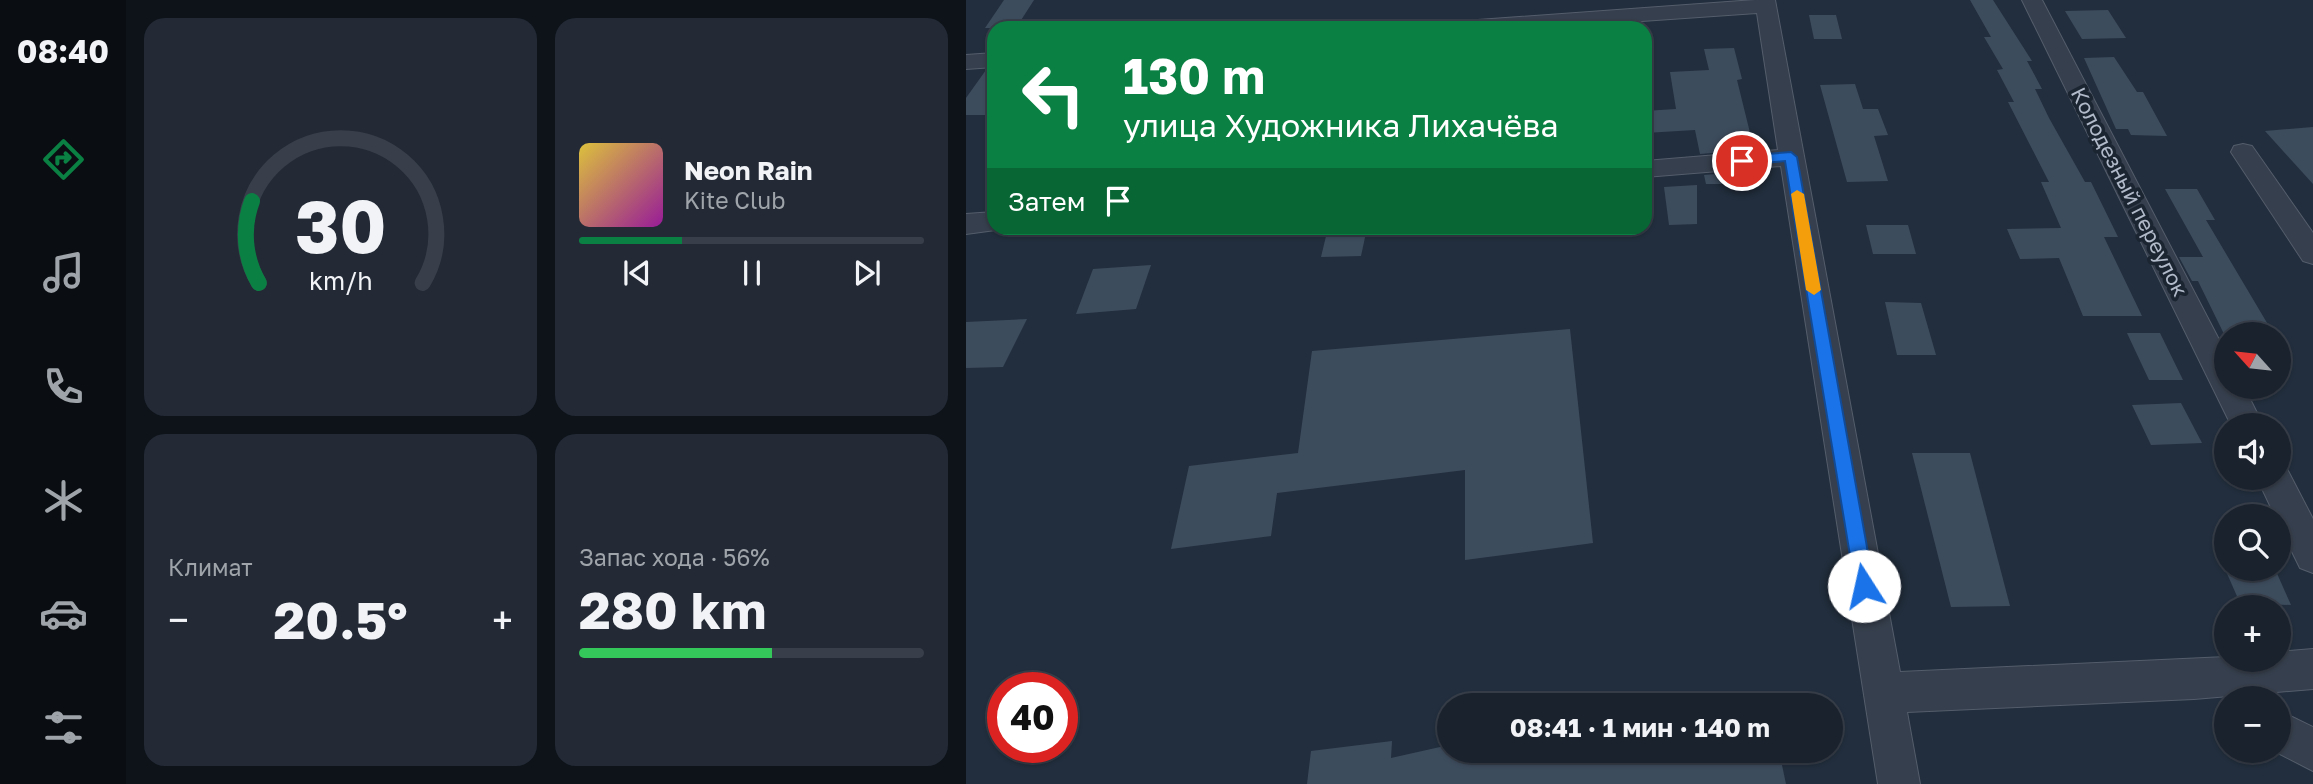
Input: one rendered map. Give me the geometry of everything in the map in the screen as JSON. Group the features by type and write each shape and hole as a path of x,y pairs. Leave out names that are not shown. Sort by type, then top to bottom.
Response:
{"street":[{"name":"Колодезный переулок","path":"2032,0 2214,359"},
{"path":"1538,21 1766,3 1899,784"},
{"path":"966,62 987,60"},
{"path":"2243,152 2313,254"},
{"path":"1652,168 1791,157"},
{"path":"966,224 987,222"},
{"path":"2280,490 2313,556"},
{"path":"1883,694 2210,688 2313,669"},
{"path":"2291,737 2313,750"}],"building":[{"path":"1004,0 1034,0 1020,21 990,21"},
{"path":"1970,0 1993,0 2032,61 2027,61 2042,89 2035,89 2049,118 2085,182 2091,182 2118,237 2104,237 2142,316 2083,316 2059,258 2020,259 2007,229 2061,228 2041,182 2049,182 2008,102 2014,102 1997,70 2003,69 1984,37 1991,37"},
{"path":"2108,10 2126,38 2082,39 2065,11"},
{"path":"1809,15 1836,15 1842,39 1814,39"},
{"path":"1734,48 1742,79 1737,80 1753,145 1734,146 1735,151 1700,154 1695,130 1652,133 1652,111 1676,109 1670,72 1709,70 1704,49"},
{"path":"2114,57 2137,92 2143,92 2167,136 2131,135 2128,129 2116,129 2084,58"},
{"path":"987,70 987,115 966,115 966,98"},
{"path":"1855,84 1863,109 1878,109 1888,135 1874,136 1888,181 1847,182 1820,85"},
{"path":"2313,127 2313,184 2265,131"},
{"path":"1740,172 1742,184 1706,184 1704,175"},
{"path":"1697,185 1697,224 1669,225 1664,187"},
{"path":"2165,189 2197,189 2215,220 2206,220 2266,322 2218,322 2198,281 2192,281 2179,257 2203,257"},
{"path":"1866,225 1908,225 1916,254 1873,254"},
{"path":"1326,235 1366,235 1361,256 1321,257"},
{"path":"1151,265 1136,309 1076,314 1093,269"},
{"path":"1885,302 1921,303 1936,355 1897,355"},
{"path":"1027,319 1003,367 966,368 966,322"},
{"path":"1570,329 1593,543 1465,560 1465,470 1277,493 1271,536 1171,549 1189,466 1298,453 1312,351"},
{"path":"2127,333 2160,333 2183,380 2149,380"},
{"path":"2181,403 2202,443 2151,445 2132,405"},
{"path":"1912,453 1970,453 2010,606 1951,607"},
{"path":"2230,581 2280,581 2287,595 2236,595"},
{"path":"1392,741 1391,758 1437,748 1437,763 1782,763 1786,784 1307,784 1311,751"}],"slow traffic":[{"path":"1797,194 1814,290"}],"route":[{"path":"1742,161 1791,157 1864,586"}]}
